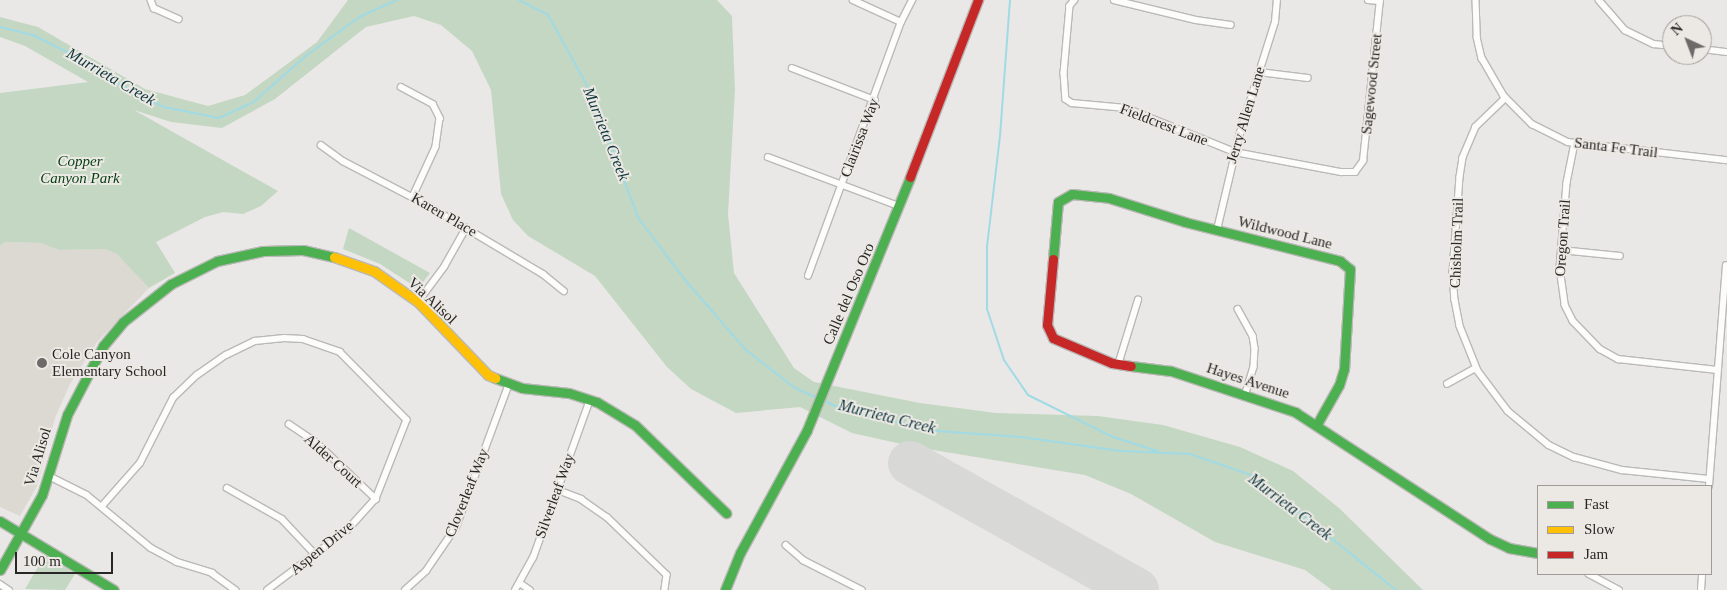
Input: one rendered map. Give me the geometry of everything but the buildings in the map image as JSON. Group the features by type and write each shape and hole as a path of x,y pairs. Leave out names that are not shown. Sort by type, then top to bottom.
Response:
{"street":[{"path":"151,0 154,8 179,19"},
{"path":"853,0 901,22"},
{"name":"Clairissa Way","path":"808,276 875,100 901,22 912,0"},
{"name":"Calle del Oso Oro","path":"725,590 740,553 807,430 899,206 978,0"},
{"name":"Fieldcrest Lane","path":"1076,0 1070,6 1064,73 1066,99 1072,103 1126,108 1235,152 1316,169 1355,172 1361,168"},
{"path":"1114,0 1196,20 1231,25"},
{"name":"Jerry Allen Lane","path":"1217,230 1235,152 1275,22 1277,0"},
{"path":"1368,0 1380,0"},
{"name":"Sagewood Street","path":"1361,168 1380,0"},
{"name":"Santa Fe Trail","path":"1476,0 1476,30 1482,58 1506,98 1532,124 1575,143 1727,160"},
{"path":"1599,0 1625,30 1654,44 1662,45"},
{"path":"1712,50 1727,52"},
{"path":"792,68 875,100"},
{"path":"1259,72 1308,78"},
{"path":"401,87 433,104 440,118 436,147 413,197"},
{"name":"Chisholm Trail","path":"1506,98 1476,127 1463,158 1460,177 1454,291 1460,326 1476,368 1508,411 1549,445 1574,457 1622,470 1709,479"},
{"name":"Oregon Trail","path":"1575,143 1561,250 1560,286 1565,305 1586,338 1600,349 1618,359 1638,363 1717,370"},
{"name":"Karen Place","path":"321,145 343,161 413,197 543,274 564,291"},
{"path":"768,157 899,206"},
{"name":"Wildwood Lane","path":"1058,202 1072,194 1109,198 1217,230 1340,261 1350,269 1344,369 1339,385 1317,424"},
{"name":"Hayes Avenue","path":"1058,202 1048,332 1066,345 1118,365 1171,371 1245,396 1276,404 1317,424 1355,453 1490,539 1509,548 1537,553"},
{"path":"418,302 444,267 466,228"},
{"name":"Via Alisol","path":"0,570 23,532 49,476 67,414 103,346 123,322 148,300 172,284 217,261 263,251 303,250 340,258 374,271 418,302 476,365 509,384 569,393 590,400 635,425 726,513"},
{"path":"1561,250 1620,256"},
{"path":"1709,485 1726,266"},
{"path":"1118,365 1138,300"},
{"path":"1238,308 1253,336 1255,348 1254,367 1245,396"},
{"name":"Aspen Drive","path":"102,506 140,463 174,398 182,388 226,355 255,341 303,339 340,352 407,420 376,499 348,530 268,590"},
{"path":"1447,384 1476,368"},
{"name":"Cloverleaf Way","path":"410,588 430,565 456,527 509,384"},
{"name":"Silverleaf Way","path":"515,590 533,558 590,400"},
{"name":"Alder Court","path":"289,424 316,442 376,499"},
{"path":"49,476 76,488 102,506 151,548 177,562 212,573 235,590"},
{"path":"227,488 282,519 315,554"},
{"path":"558,490 581,499 607,517 667,575 665,590"},
{"path":"0,521 23,532 114,590"},
{"path":"786,545 803,560 862,590"},
{"path":"1591,575 1619,590"},
{"path":"1701,590 1702,575"},
{"path":"520,583 530,590"},
{"path":"0,584 9,590"}],"shaded area":[{"name":"Cole Canyon Elementary School","path":"5,242 40,243 59,250 105,249 117,253 149,288 97,342 70,384 55,418 37,486 20,516 0,507 0,246"}],"green space":[{"name":"Copper Canyon Park","path":"348,0 717,0 732,16 735,90 728,214 734,273 794,368 814,382 920,403 996,413 1098,416 1163,425 1240,447 1293,471 1339,508 1423,590 1332,590 1305,570 1215,542 1131,494 1085,475 915,447 852,433 800,407 736,413 691,389 667,367 595,276 528,236 513,220 501,194 491,90 472,51 441,25 414,16 366,27 275,99 222,128 171,122 134,110 278,191 261,206 243,214 223,212 205,217 156,242 175,273 149,288 117,254 105,249 59,250 40,243 5,242 0,246 0,93 88,82 25,46 0,37 0,17 38,27 145,89 208,106 245,95 317,42"},
{"path":"349,228 430,273 420,286 414,286 380,264 343,249"},
{"path":"45,555 75,574 65,590 25,589"}],"waterway":[{"name":"Murrieta Creek","path":"0,27 33,35 75,56 118,84 164,107 219,118 255,101 307,55 361,16 397,0"},
{"name":"Murrieta Creek","path":"519,0 548,15 588,87 639,219 685,280 746,350 795,388 817,398"},
{"path":"1010,0 1000,136 987,247 987,309 1004,360 1028,395 1113,437 1157,451"},
{"name":"Murrieta Creek","path":"822,400 847,411 937,431 1021,437 1121,451 1190,454 1254,476 1396,590"}],"runway":[{"path":"910,463 1137,590"}],"traffic: fast":[{"path":"725,590 740,553 807,430 910,177"},
{"path":"1053,259 1058,202 1072,194 1109,198 1185,222 1340,261 1350,269 1344,369 1339,385 1317,424"},
{"path":"0,570 42,495 67,415 103,346 123,322 171,284 217,261 263,251 303,250 334,257"},
{"path":"1131,366 1171,371 1295,412 1490,539 1509,548 1537,553"},
{"path":"495,378 522,388 569,393 597,402 635,425 726,513"},
{"path":"0,521 114,590"}],"traffic: slow":[{"path":"334,257 374,271 418,302 488,375 495,378"}],"traffic: jam":[{"path":"910,177 978,0"},
{"path":"1053,259 1047,325 1053,338 1112,363 1131,366"}],"place":[{"name":"Cole Canyon Elementary School","path":"42,363"}]}
